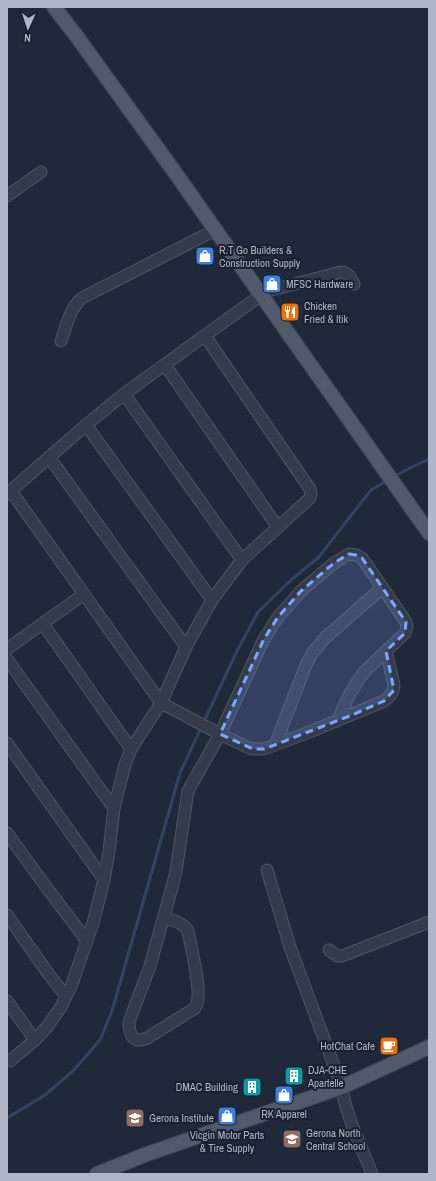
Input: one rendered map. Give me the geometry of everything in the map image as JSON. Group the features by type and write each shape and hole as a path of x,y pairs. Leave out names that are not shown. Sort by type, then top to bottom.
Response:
{"main road":[{"path":"54,7 75,34 215,230 429,533"},
{"path":"97,1174 147,1154 342,1087 429,1047"}],"street":[{"path":"7,196 40,172"},
{"path":"61,341 74,308 78,301 82,298 215,230"},
{"path":"354,284 349,275 345,272 341,272 260,294 124,394 9,492 84,594 161,703 216,732 253,749 264,749 275,745 384,701 394,690 386,651"},
{"path":"10,1061 35,1040 55,1017 78,968 104,880 114,808 123,770 132,749 161,703 186,647 212,600 242,560 277,526 310,498 310,489 204,336"},
{"path":"165,365 277,526"},
{"path":"124,394 242,560"},
{"path":"86,425 212,600"},
{"path":"49,457 186,647"},
{"path":"164,918 182,924 187,928 194,957 198,1001 195,1008 149,1037 144,1040 136,1039 130,1035 129,1022 150,966 164,918 176,871 188,791 216,732 264,639 278,617 301,591 334,562 349,554 362,558 406,622 407,627 405,632 359,678 348,696 338,720"},
{"path":"275,745 306,665 313,652 326,637 382,588"},
{"path":"7,649 84,594"},
{"path":"43,624 132,749"},
{"path":"7,659 114,808"},
{"path":"7,743 104,880"},
{"path":"7,833 87,941"},
{"path":"266,870 290,947 342,1087 347,1108 372,1174"},
{"path":"7,915 66,996"},
{"path":"328,950 337,956 342,956 429,922"},
{"path":"7,1001 35,1040"}],"highlighted area":[{"path":"349,554 362,558 406,622 405,633 386,651 394,690 384,701 352,715 264,749 253,749 220,734 264,639 278,617 301,591 334,563"}],"waterway":[{"path":"395,476 429,459"},
{"path":"7,1118 45,1095 74,1070 100,1040 112,1011 180,773 237,651 258,612 292,579 318,558 371,490 388,480"}],"place":[{"name":"R.T Go Builders & Construction Supply","path":"205,256"},
{"name":"MFSC Hardware","path":"272,284"},
{"name":"Chicken Fried & Itik","path":"290,312"},
{"name":"HotChat Cafe","path":"389,1046"},
{"name":"DJA-CHE Apartelle","path":"294,1076"},
{"name":"DMAC Building","path":"252,1087"},
{"name":"RK Apparel","path":"284,1095"},
{"name":"Vicgin Motor Parts & Tire Supply","path":"227,1116"},
{"name":"Gerona Institute","path":"135,1118"},
{"name":"Gerona North Central School","path":"292,1139"}]}
